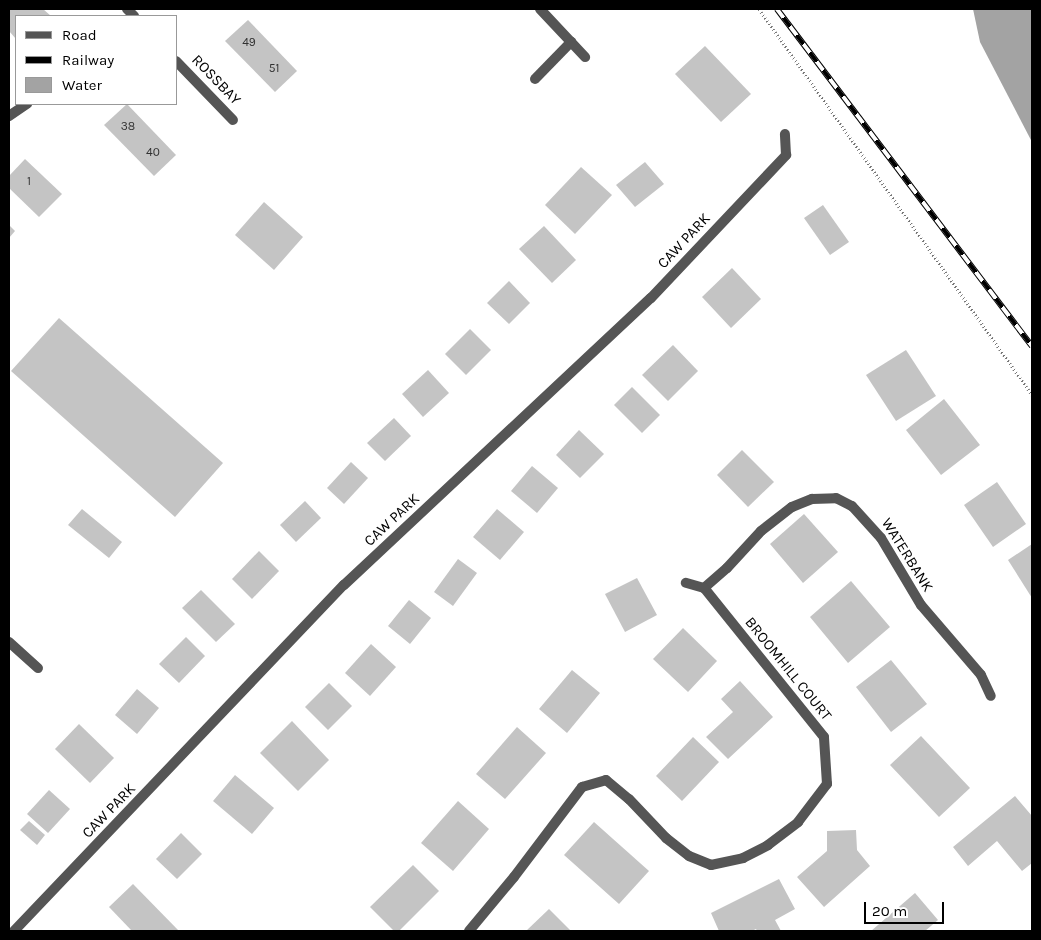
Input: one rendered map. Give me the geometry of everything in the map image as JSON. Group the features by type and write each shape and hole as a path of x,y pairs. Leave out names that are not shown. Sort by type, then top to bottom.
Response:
{"street":[{"path":"540,9 585,57"},
{"path":"535,79 571,42"},
{"name":"ROSSBAY","path":"178,63 234,120"},
{"path":"9,116 26,105"},
{"name":"CAW PARK","path":"14,931 344,585 651,298 786,155 785,134"},
{"name":"WATERBANK","path":"704,588 727,568 761,531 792,507 812,499 836,498 852,506 881,538 920,605 981,675 991,696"},
{"path":"686,583 704,588"},
{"name":"BROOMHILL COURT","path":"469,931 514,877 582,787 606,780 629,799 673,844 688,856 711,865 743,858 768,845 798,822 815,802 827,784 824,737 704,588"},
{"path":"9,642 38,668"}],"path":[{"path":"759,9 1032,395"}],"water":[{"path":"973,9 1032,9 1032,142 980,42"}],"building":[{"path":"9,9 43,9 50,15 15,15 15,38 9,31"},
{"path":"248,20 297,71 275,92 225,41"},
{"path":"705,46 751,94 721,122 675,74"},
{"path":"128,105 176,155 154,176 104,125"},
{"path":"25,159 62,194 39,217 9,188 9,176"},
{"path":"645,162 664,184 635,207 616,185"},
{"path":"581,167 612,195 575,234 545,205"},
{"path":"264,202 303,237 274,270 235,235"},
{"path":"823,205 849,242 830,255 804,218"},
{"path":"9,225 15,231 9,238"},
{"path":"544,226 576,260 552,283 519,249"},
{"path":"732,268 761,299 731,328 702,297"},
{"path":"509,281 530,303 509,324 487,303"},
{"path":"59,318 223,463 175,517 11,371"},
{"path":"470,329 491,350 466,375 445,354"},
{"path":"673,345 698,371 668,401 642,375"},
{"path":"906,350 936,396 896,421 866,375"},
{"path":"428,370 449,393 423,417 402,394"},
{"path":"632,387 660,415 642,433 614,405"},
{"path":"944,399 980,445 941,475 906,430"},
{"path":"394,418 411,436 385,461 367,443"},
{"path":"579,430 604,454 580,478 556,455"},
{"path":"742,450 774,482 748,507 717,475"},
{"path":"351,462 368,478 344,504 327,488"},
{"path":"532,466 558,488 537,513 511,491"},
{"path":"997,482 1026,524 993,547 964,505"},
{"path":"305,501 321,518 296,542 280,525"},
{"path":"82,509 122,542 109,558 68,525"},
{"path":"497,509 524,532 500,560 473,537"},
{"path":"804,514 838,552 803,583 770,544"},
{"path":"1032,544 1032,598 1008,560"},
{"path":"259,551 279,571 252,599 232,579"},
{"path":"458,559 477,573 453,606 434,592"},
{"path":"637,578 657,615 625,632 605,594"},
{"path":"851,581 890,627 848,663 810,617"},
{"path":"201,590 235,624 216,642 182,608"},
{"path":"409,600 431,618 410,644 388,626"},
{"path":"683,628 717,661 688,692 653,659"},
{"path":"186,637 205,656 179,683 159,664"},
{"path":"371,644 396,667 370,696 345,673"},
{"path":"891,660 927,704 891,732 856,687"},
{"path":"572,670 600,693 567,733 539,709"},
{"path":"740,681 773,717 728,759 706,737 733,712 721,699"},
{"path":"329,683 352,706 328,730 305,707"},
{"path":"137,689 159,708 137,734 115,715"},
{"path":"292,721 329,760 298,791 260,753"},
{"path":"79,724 114,758 90,783 55,749"},
{"path":"517,727 546,753 505,799 476,774"},
{"path":"921,736 970,788 939,817 890,765"},
{"path":"693,737 719,762 682,801 656,776"},
{"path":"235,775 274,808 252,834 213,801"},
{"path":"49,790 70,809 48,833 27,814"},
{"path":"1015,796 1032,816 1032,863 1022,871 997,841 968,866 953,847"},
{"path":"458,801 489,829 453,871 421,843"},
{"path":"29,821 45,835 37,845 20,830"},
{"path":"594,822 649,871 619,904 564,855"},
{"path":"856,830 857,850 870,866 824,907 797,877 827,851 827,831"},
{"path":"181,833 202,854 177,879 156,859"},
{"path":"413,865 439,891 399,931 394,931 370,907"},
{"path":"779,879 795,909 775,920 781,931 757,931 756,929 752,931 719,931 711,913"},
{"path":"133,884 179,931 132,931 109,907"},
{"path":"915,893 938,920 925,931 871,931"},
{"path":"549,909 571,931 526,931"}],"railway":[{"path":"777,9 1032,346"}]}
